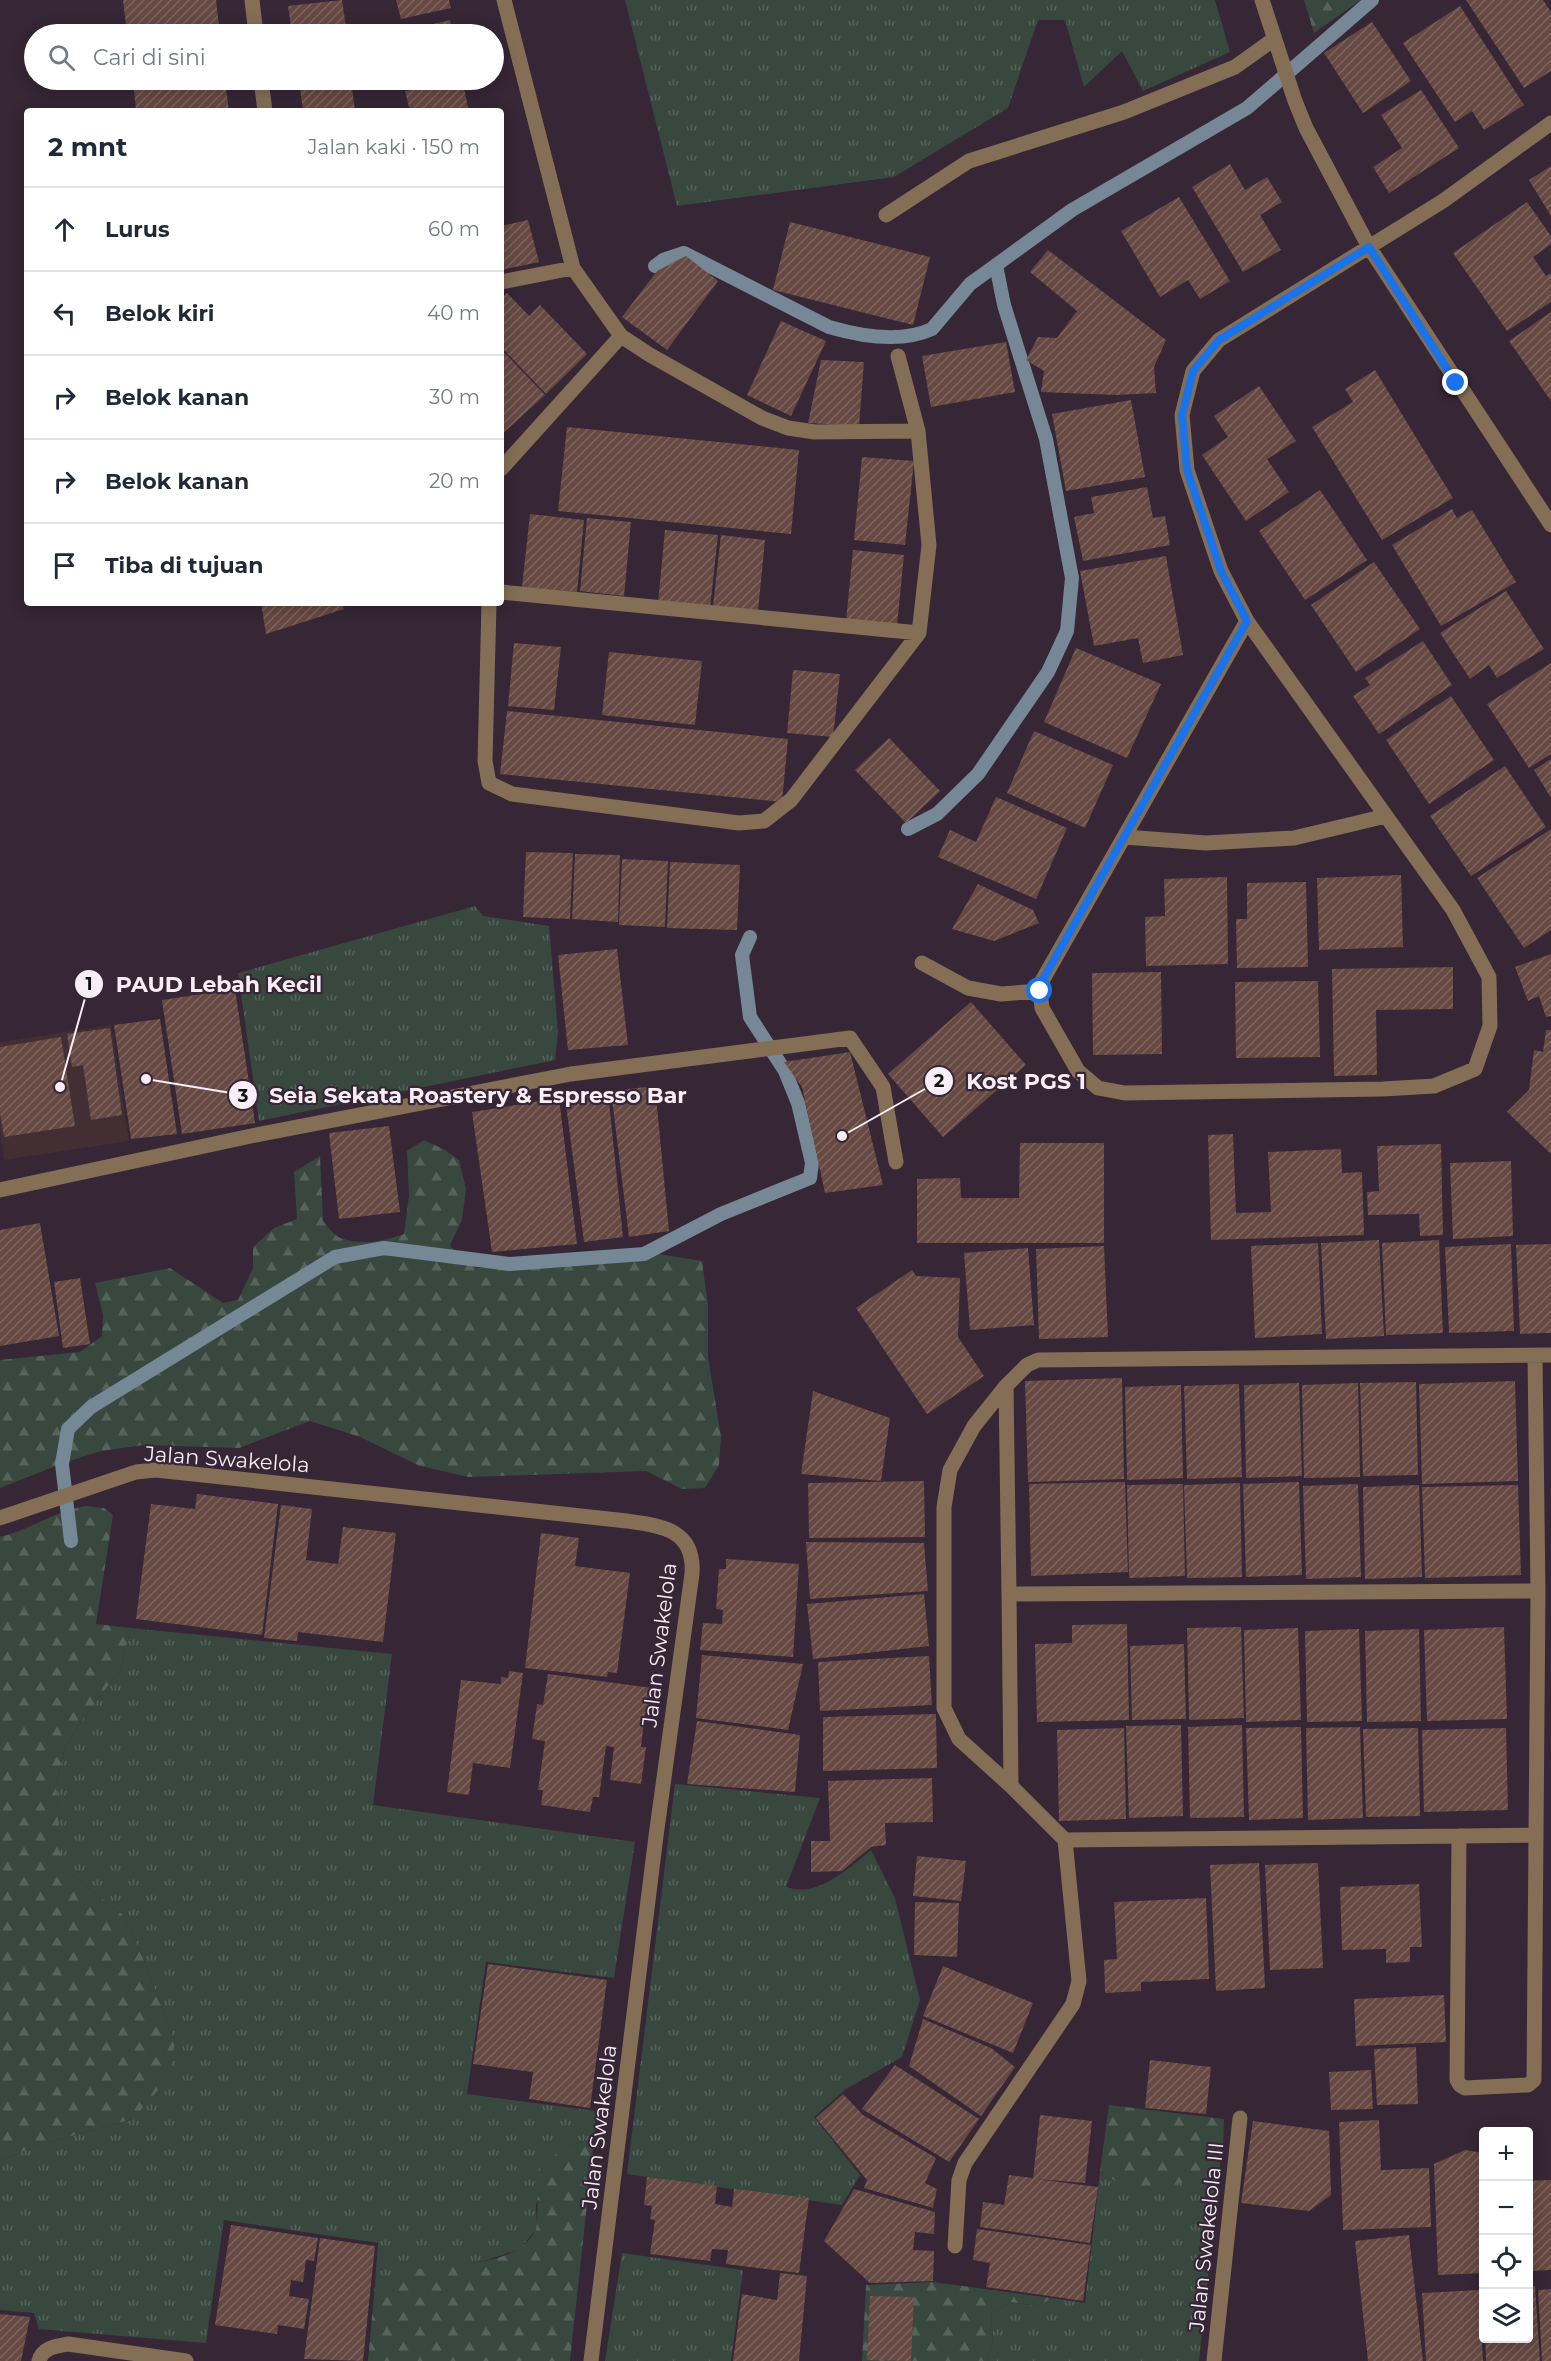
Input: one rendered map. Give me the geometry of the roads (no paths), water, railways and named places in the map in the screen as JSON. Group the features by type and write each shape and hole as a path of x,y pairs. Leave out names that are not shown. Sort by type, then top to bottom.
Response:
{"street":[{"path":"252,0 255,24"},
{"path":"504,0 573,268 621,336 650,355 762,418 788,428 815,432 918,431"},
{"path":"1262,0 1306,128 1369,247 1551,525"},
{"path":"886,215 969,161 1124,112 1235,67 1274,39"},
{"path":"262,90 265,108"},
{"path":"1247,621 1042,981 1040,991 1042,1008 1078,1071 1098,1088 1125,1093 1383,1089 1434,1086 1475,1069 1490,1026 1489,977 1453,910 1247,621 1221,571 1187,470 1182,415 1193,371 1219,340 1443,201 1551,123"},
{"path":"504,281 573,268"},
{"path":"504,467 621,336"},
{"path":"489,606 485,761 489,783 512,794 739,823 764,821 791,800 919,633 929,545 918,431 898,356"},
{"path":"504,592 919,633"},
{"path":"1125,837 1206,843 1294,838 1386,816"},
{"path":"922,963 968,988 1001,994 1040,991"},
{"path":"0,1190 251,1136 571,1074 850,1038 883,1087 896,1162"},
{"path":"956,2246 959,2180 965,2163 1073,2004 1079,1980 1065,1840 1011,1786 959,1739 944,1708 944,1507 950,1470 974,1426 1006,1386 1027,1365 1038,1360 1052,1359 1543,1356 1538,1592 1534,2080 1528,2085 1465,2088 1457,2080 1459,1836"},
{"path":"1006,1386 1011,1786"},
{"name":"Jalan Swakelola","path":"0,1518 136,1472 156,1470 646,1523 677,1533 687,1543 693,1558 692,1574 656,1836 591,2361"},
{"path":"1008,1594 1538,1592"},
{"path":"1065,1840 1536,1835"},
{"name":"Jalan Swakelola III","path":"1214,2361 1240,2118"},
{"path":"39,2361 40,2356 53,2346 68,2344 186,2361"}],"waterway":[{"path":"655,266 663,260 684,253 829,327 841,330 894,337 908,336 932,329 970,284 1072,210 1247,108 1372,0"},
{"path":"908,829 937,814 978,774 1048,672 1067,631 1072,578 1046,439 1004,305 996,265"},
{"path":"71,1541 62,1464 68,1429 91,1407 335,1257 384,1248 510,1264 644,1254 721,1214 810,1178 812,1163 798,1103 785,1071 750,1017 742,955 750,937"}],"place":[{"name":"Seia Sekata Roastery & Espresso Bar","path":"146,1079"},
{"name":"PAUD Lebah Kecil","path":"60,1087"},
{"name":"Kost PGS 1","path":"842,1136"}]}
